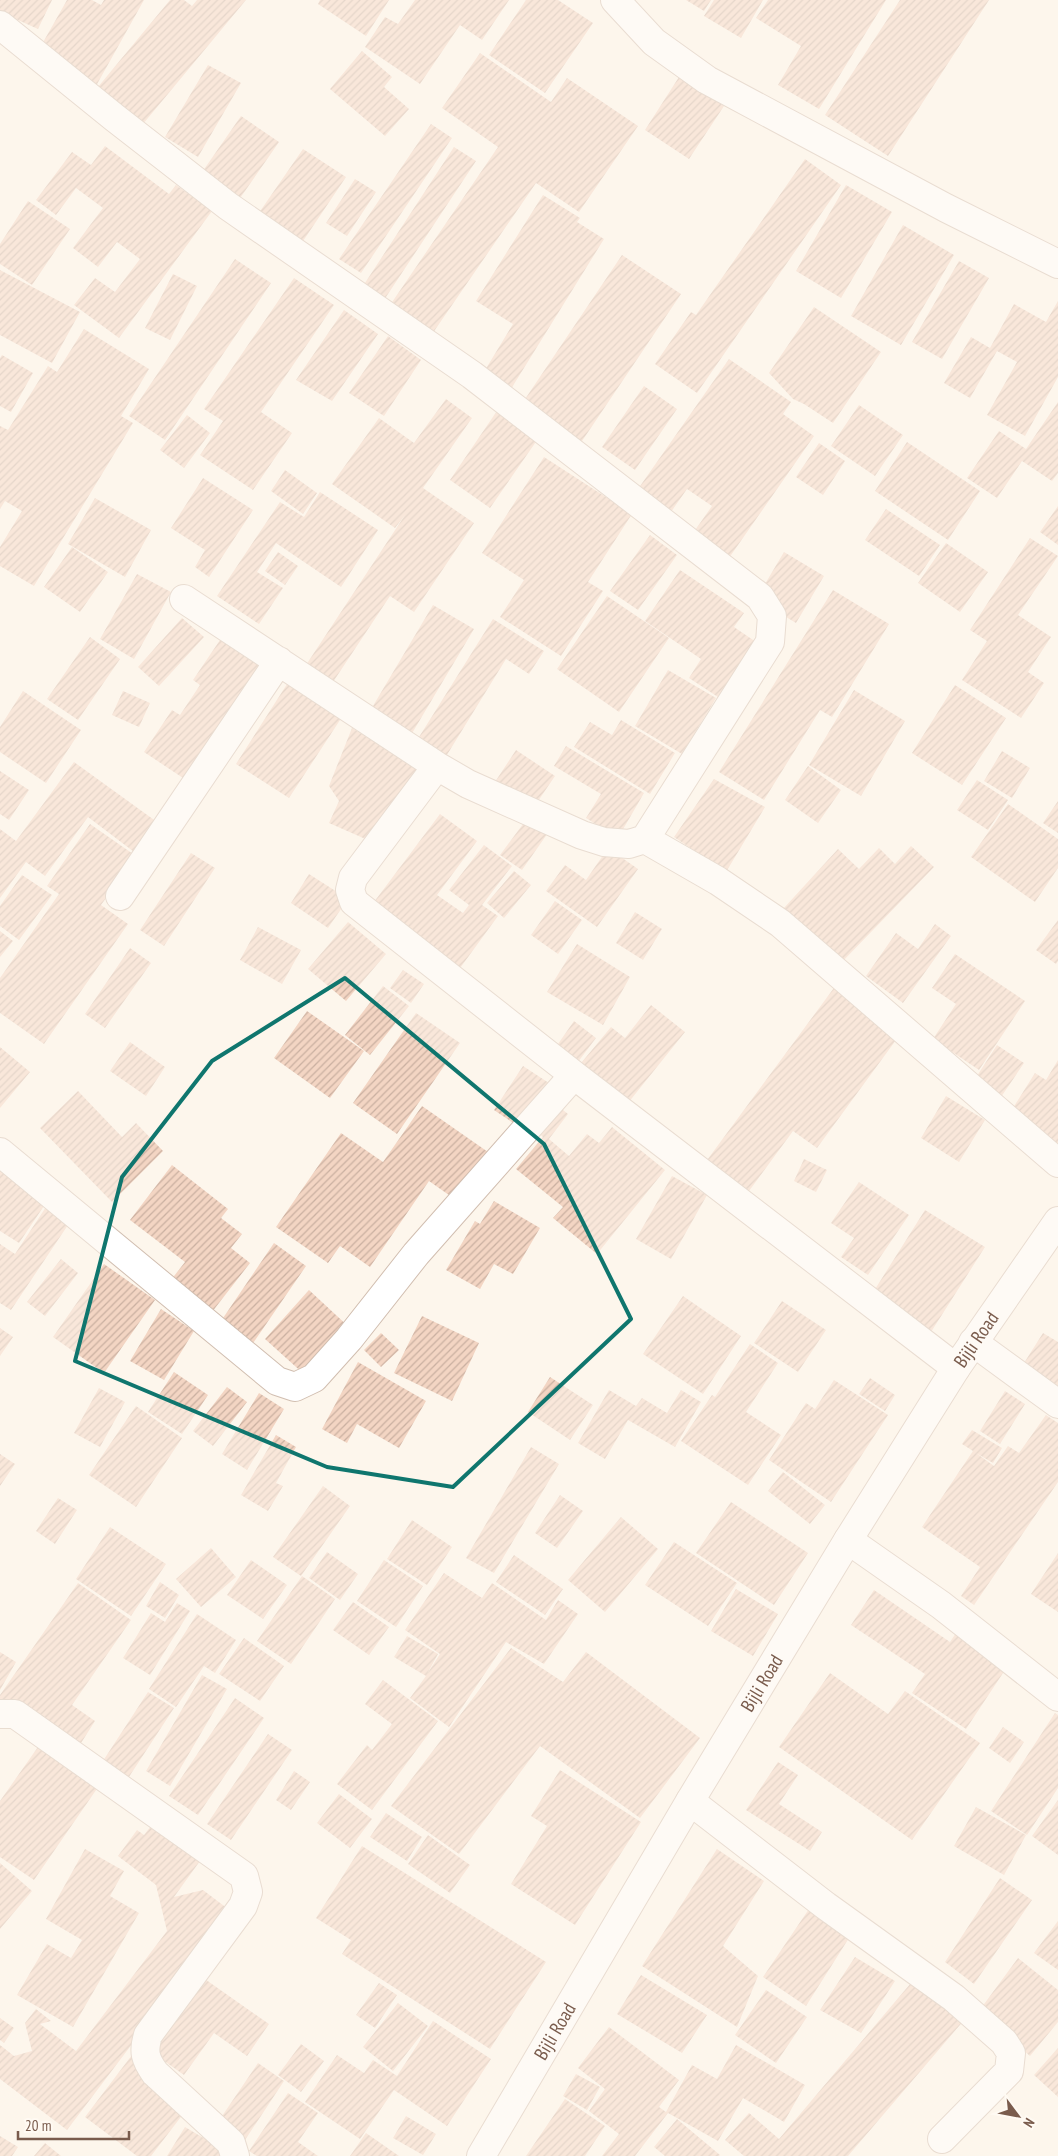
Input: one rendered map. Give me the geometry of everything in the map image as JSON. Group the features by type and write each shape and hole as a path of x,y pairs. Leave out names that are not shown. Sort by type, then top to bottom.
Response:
{"street":[{"path":"615,0 654,42 707,80 946,208 1058,264"},
{"path":"0,24 107,112 228,206 472,375 760,597 772,616 770,642 645,840 629,844 612,843 582,835 468,784 437,766 184,599"},
{"path":"120,896 279,661"},
{"path":"437,766 353,878 350,890 354,902 574,1075 956,1368"},
{"path":"645,840 718,882 780,923 1058,1164"},
{"path":"0,1152 277,1382 295,1387 314,1378 349,1339 416,1254 574,1075"},
{"name":"Bijli Road","path":"481,2156 690,1801 848,1540 973,1342 1058,1221"},
{"path":"973,1342 1058,1404"},
{"path":"848,1540 941,1605 1058,1697"},
{"path":"0,1714 15,1714 244,1876 248,1892 243,1906 148,2035 144,2049 146,2062 155,2073 232,2143 235,2156"},
{"path":"690,1801 826,1906 954,1998 1004,2042 1011,2054 1009,2071 942,2139"}],"highlighted area":[{"path":"345,978 544,1144 631,1319 453,1487 327,1467 75,1361 122,1177 212,1061"}],"building":[{"path":"0,0 52,0 38,29 0,12"},
{"path":"67,0 92,0 101,5 104,0 144,0 96,86 37,53"},
{"path":"170,0 184,0 192,6 197,0 246,0 138,130 93,93"},
{"path":"320,0 389,0 366,36 318,4"},
{"path":"415,0 509,0 482,40 460,25 420,84 365,47 385,17 398,24"},
{"path":"526,0 558,0 593,23 545,93 489,55"},
{"path":"686,0 711,0 704,11"},
{"path":"714,0 763,0 741,38 704,16"},
{"path":"768,0 886,0 819,109 778,85 801,46 756,18"},
{"path":"900,0 989,0 888,156 825,115"},
{"path":"362,51 392,77 384,87 409,109 385,136 330,89"},
{"path":"480,53 551,102 567,78 638,126 579,212 536,183 428,340 386,311 498,147 442,108"},
{"path":"208,65 241,83 198,157 165,137"},
{"path":"679,77 724,106 689,159 645,130"},
{"path":"241,116 279,142 236,204 198,178"},
{"path":"431,124 452,138 361,273 339,259"},
{"path":"105,146 169,194 176,185 212,211 119,338 74,305 95,278 115,292 140,259 117,242 98,267 73,248 103,208 76,188 56,215 36,200 72,152 91,165"},
{"path":"454,147 476,161 384,300 363,286"},
{"path":"303,149 346,177 295,253 252,223"},
{"path":"805,159 841,185 697,393 655,364 691,312 696,315"},
{"path":"355,179 376,192 347,236 326,223"},
{"path":"846,185 892,212 841,298 796,271"},
{"path":"543,195 580,218 577,222 604,239 506,397 479,380 513,324 476,301"},
{"path":"28,201 70,229 32,285 0,264 0,244"},
{"path":"903,225 954,255 901,345 851,316"},
{"path":"622,255 681,294 576,450 517,411"},
{"path":"235,259 271,283 165,440 129,416"},
{"path":"959,261 989,278 942,359 912,342"},
{"path":"0,270 80,312 52,363 0,335"},
{"path":"173,274 197,286 170,340 145,328"},
{"path":"294,278 334,305 261,412 292,433 253,490 200,455 223,421 204,409"},
{"path":"1058,301 1058,377 1025,436 987,415 1017,362 997,351 970,398 944,383 971,337 990,348 1014,304 1046,322"},
{"path":"814,307 881,352 833,423 793,399 769,373"},
{"path":"344,310 378,334 332,401 296,380"},
{"path":"84,329 149,369 121,416 133,423 34,586 0,566 0,547 22,511 5,501 0,509 0,426 8,430 48,366 57,372"},
{"path":"388,336 421,360 384,416 349,393"},
{"path":"2,355 33,373 11,412 0,406 0,358"},
{"path":"729,359 791,402 783,414 814,436 722,568 686,543 712,506 687,489 664,522 631,499"},
{"path":"644,386 677,409 635,470 602,447"},
{"path":"446,399 472,418 423,488 474,523 414,612 390,596 333,682 306,665 405,515 395,528 332,484 379,418 414,443"},
{"path":"1058,402 1058,473 1052,481 1022,461 997,498 967,478 999,431 1026,449"},
{"path":"859,405 903,435 875,476 831,446"},
{"path":"499,408 540,436 490,508 450,480"},
{"path":"187,415 210,433 184,468 160,450"},
{"path":"907,442 980,491 948,540 875,491"},
{"path":"819,443 845,461 823,495 796,477"},
{"path":"544,457 632,514 588,582 603,591 561,656 500,617 524,580 482,553"},
{"path":"285,470 317,493 303,514 271,491"},
{"path":"203,478 253,510 209,577 195,567 205,550 171,528"},
{"path":"320,492 378,530 341,587 276,543 257,572 283,588 259,624 217,596 280,502 304,517"},
{"path":"95,498 151,530 125,577 68,544"},
{"path":"1058,506 1058,545 1040,532"},
{"path":"886,509 940,545 919,576 865,540"},
{"path":"650,535 677,555 638,610 610,591"},
{"path":"1030,538 1058,556 1018,615 1051,637 1028,672 1044,683 1021,718 962,680 987,641 970,630"},
{"path":"946,543 988,572 960,612 918,583"},
{"path":"72,547 108,572 80,612 44,587"},
{"path":"278,552 298,566 285,585 265,571"},
{"path":"784,552 824,576 796,623 756,599"},
{"path":"680,570 744,613 734,627 759,644 721,699 689,678 701,659 645,621"},
{"path":"137,574 171,592 134,659 100,639"},
{"path":"833,590 889,624 832,717 820,710 764,800 719,772"},
{"path":"607,596 669,638 619,712 557,669"},
{"path":"433,605 474,629 408,740 367,716"},
{"path":"182,618 204,637 159,686 138,667"},
{"path":"493,619 544,651 529,674 506,659 437,771 409,753"},
{"path":"90,637 120,659 78,720 47,699"},
{"path":"220,640 277,678 201,790 144,752 172,710 180,715 200,685 193,680"},
{"path":"668,670 716,698 682,754 635,726"},
{"path":"289,681 342,717 289,798 236,764"},
{"path":"955,685 1006,718 962,785 912,753"},
{"path":"854,690 905,721 861,796 809,765"},
{"path":"23,691 81,730 46,783 0,752 0,727"},
{"path":"123,691 150,703 139,727 112,715"},
{"path":"621,720 675,753 650,794 574,747 590,722 612,735"},
{"path":"352,728 420,770 370,841 329,823 339,801 329,786"},
{"path":"566,746 644,793 618,838 586,818 601,794 554,766"},
{"path":"516,750 555,776 532,810 493,785"},
{"path":"1002,751 1030,768 1012,798 984,781"},
{"path":"74,762 168,830 146,861 88,817 45,876 26,862 0,898 0,829 16,841"},
{"path":"808,766 841,790 818,823 785,800"},
{"path":"0,771 29,790 9,820 0,814"},
{"path":"714,779 765,807 726,872 674,837"},
{"path":"977,780 1008,800 988,830 957,810"},
{"path":"1058,801 1058,833 1043,823"},
{"path":"1008,804 1058,839 1058,868 1035,902 971,857"},
{"path":"440,814 477,841 437,895 463,913 469,905 449,890 484,845 512,866 482,905 498,916 455,975 368,910"},
{"path":"529,816 550,830 522,870 500,855"},
{"path":"90,824 136,856 101,905 128,924 44,1044 0,1013 0,978 59,894 47,886"},
{"path":"911,846 934,867 842,962 783,909 838,849 859,869 879,848 895,864"},
{"path":"608,848 638,869 597,927 546,891 565,865 586,880"},
{"path":"191,853 215,868 164,946 140,930"},
{"path":"514,871 531,885 504,918 487,903"},
{"path":"309,874 348,899 328,928 291,903"},
{"path":"22,875 52,895 19,940 0,926 0,906"},
{"path":"555,901 582,920 558,954 531,935"},
{"path":"635,912 662,929 643,960 616,943"},
{"path":"1058,920 1058,961 1056,964 1036,950"},
{"path":"348,922 386,954 346,1001 308,969"},
{"path":"935,924 951,936 903,1003 866,976 896,933 918,949"},
{"path":"258,927 301,950 282,984 240,960"},
{"path":"0,931 13,941 0,957"},
{"path":"577,944 630,977 603,1025 547,992"},
{"path":"130,948 151,963 105,1028 85,1014"},
{"path":"955,954 1025,1001 979,1070 933,1039 956,1004 932,988"},
{"path":"403,970 424,984 411,1003 390,988"},
{"path":"842,977 907,1025 817,1148 793,1131 741,1202 699,1171"},
{"path":"383,986 409,1006 370,1055 345,1035"},
{"path":"651,1005 685,1032 620,1113 572,1074 611,1027 625,1038"},
{"path":"307,1011 364,1051 330,1098 274,1058"},
{"path":"416,1013 460,1043 397,1134 353,1103"},
{"path":"574,1021 596,1038 572,1070 551,1054"},
{"path":"130,1042 165,1067 146,1096 110,1071"},
{"path":"997,1045 1024,1063 999,1100 973,1082"},
{"path":"0,1047 30,1072 0,1108"},
{"path":"1058,1060 1058,1148 1008,1116 1035,1073 1046,1080"},
{"path":"523,1066 552,1085 522,1129 494,1110"},
{"path":"78,1091 122,1137 136,1123 163,1151 112,1202 40,1128"},
{"path":"946,1096 985,1120 959,1162 921,1138"},
{"path":"553,1102 568,1114 549,1139 569,1156 587,1134 599,1143 612,1127 665,1170 597,1254 553,1218 563,1207 516,1169 543,1137 533,1128"},
{"path":"422,1106 488,1152 456,1200 429,1181 370,1267 340,1246 328,1263 276,1227 341,1133 383,1162"},
{"path":"804,1159 827,1170 816,1192 794,1181"},
{"path":"172,1165 228,1209 221,1218 242,1234 231,1248 250,1263 212,1312 171,1280 185,1262 130,1220"},
{"path":"0,1167 48,1200 19,1243 0,1231"},
{"path":"672,1176 707,1195 671,1259 636,1239"},
{"path":"859,1182 909,1215 868,1275 841,1257 854,1238 831,1223"},
{"path":"494,1201 540,1228 513,1274 494,1264 480,1289 446,1270 475,1221 480,1224"},
{"path":"48,1204 72,1219 11,1310 0,1303 0,1244 15,1254"},
{"path":"925,1210 985,1247 931,1332 872,1294"},
{"path":"274,1243 306,1266 251,1346 219,1324"},
{"path":"61,1259 78,1273 45,1316 27,1302"},
{"path":"104,1264 155,1300 104,1373 53,1337"},
{"path":"309,1290 350,1328 306,1376 265,1339"},
{"path":"683,1296 741,1336 703,1394 643,1354"},
{"path":"782,1301 826,1330 798,1372 754,1343"},
{"path":"161,1309 194,1331 164,1380 130,1361"},
{"path":"422,1316 479,1343 452,1401 394,1373"},
{"path":"0,1328 13,1337 0,1356"},
{"path":"381,1333 399,1350 381,1367 364,1350"},
{"path":"1043,1333 1058,1342 1058,1386 1024,1363"},
{"path":"750,1344 778,1363 746,1412 781,1435 748,1485 681,1441 712,1395 715,1397"},
{"path":"358,1362 426,1401 399,1448 357,1424 347,1443 322,1429"},
{"path":"174,1372 208,1395 182,1434 148,1412"},
{"path":"550,1377 593,1405 570,1440 528,1412"},
{"path":"870,1378 895,1395 885,1411 859,1394"},
{"path":"834,1380 888,1415 831,1502 769,1460 806,1403 815,1409"},
{"path":"227,1387 247,1402 213,1446 193,1431"},
{"path":"99,1388 125,1402 100,1447 74,1433"},
{"path":"609,1390 636,1406 642,1398 667,1413 681,1390 701,1402 675,1447 628,1420 605,1459 578,1443"},
{"path":"1005,1391 1025,1404 1000,1444 980,1431"},
{"path":"259,1393 284,1409 247,1470 222,1454"},
{"path":"136,1406 182,1438 136,1507 89,1475"},
{"path":"1046,1415 1058,1423 1058,1482 974,1605 961,1596 980,1567 922,1527 973,1451 962,1444 972,1430 1002,1448 993,1463 976,1453 994,1466 1008,1446 1019,1453"},
{"path":"276,1435 296,1447 276,1483 283,1486 268,1511 241,1495"},
{"path":"531,1447 559,1464 494,1573 466,1558"},
{"path":"0,1454 15,1464 0,1486"},
{"path":"783,1472 825,1505 810,1524 768,1491"},
{"path":"323,1486 350,1506 301,1576 273,1557"},
{"path":"560,1495 583,1511 557,1548 535,1533"},
{"path":"58,1498 77,1510 55,1544 36,1531"},
{"path":"731,1502 808,1553 774,1605 696,1553"},
{"path":"621,1517 658,1549 605,1612 568,1580"},
{"path":"412,1520 452,1547 427,1585 387,1559"},
{"path":"110,1527 166,1564 131,1616 76,1579"},
{"path":"674,1542 737,1583 708,1626 645,1585"},
{"path":"211,1548 236,1577 201,1607 176,1579"},
{"path":"327,1552 358,1574 340,1600 309,1578"},
{"path":"1058,1553 1058,1612 1031,1594"},
{"path":"514,1555 563,1589 545,1615 496,1582"},
{"path":"251,1560 287,1585 263,1619 227,1595"},
{"path":"384,1560 423,1586 396,1627 357,1601"},
{"path":"444,1573 482,1598 492,1583 546,1620 558,1600 578,1614 544,1664 506,1642 449,1727 410,1698 426,1676 394,1657 407,1636 438,1654 427,1674 440,1654 405,1630"},
{"path":"302,1576 335,1599 291,1664 257,1641"},
{"path":"160,1582 179,1595 165,1618 146,1606"},
{"path":"78,1583 131,1620 72,1705 95,1721 76,1751 0,1699 0,1695"},
{"path":"736,1589 778,1614 753,1656 711,1631"},
{"path":"874,1590 950,1642 956,1633 1007,1667 966,1729 912,1693 925,1674 851,1625"},
{"path":"353,1602 389,1627 369,1655 333,1630"},
{"path":"177,1603 190,1611 150,1675 123,1658 151,1613 165,1622"},
{"path":"197,1614 236,1640 215,1673 204,1666 176,1707 149,1689"},
{"path":"244,1638 284,1666 260,1701 219,1674"},
{"path":"511,1648 563,1682 586,1652 700,1738 640,1818 540,1746 459,1854 391,1806"},
{"path":"0,1652 16,1662 0,1690"},
{"path":"830,1673 888,1714 905,1691 980,1743 912,1840 779,1747"},
{"path":"202,1675 227,1689 170,1786 146,1771"},
{"path":"383,1680 438,1721 372,1810 337,1784 367,1745 372,1750 392,1724 365,1704"},
{"path":"148,1692 174,1708 125,1783 99,1767"},
{"path":"235,1698 264,1718 198,1815 169,1796"},
{"path":"1055,1713 1058,1715 1058,1788 1027,1835 991,1811"},
{"path":"1003,1727 1024,1742 1010,1763 989,1748"},
{"path":"268,1734 292,1750 231,1840 207,1824"},
{"path":"45,1737 103,1780 34,1880 0,1857 0,1801"},
{"path":"778,1762 798,1775 779,1804 822,1832 810,1851 746,1810"},
{"path":"560,1770 641,1822 575,1925 511,1884 547,1826 531,1816"},
{"path":"294,1771 310,1782 291,1810 276,1800"},
{"path":"339,1794 372,1819 350,1848 317,1823"},
{"path":"1058,1800 1058,1855 1032,1836"},
{"path":"976,1807 1026,1835 1004,1875 954,1846"},
{"path":"386,1813 422,1837 407,1861 370,1837"},
{"path":"151,1826 200,1861 174,1897 203,1890 232,1912 67,2130 0,2079 0,2045 14,2056 32,2051 25,2023 36,2009 51,2021 40,2024 76,2051 167,1931 156,1885 118,1856 137,1830 144,1835"},
{"path":"428,1835 470,1865 450,1893 408,1864"},
{"path":"362,1846 546,1962 490,2049 342,1954 351,1940 316,1918"},
{"path":"85,1849 124,1871 110,1896 139,1913 73,2027 17,1995 47,1944 71,1958 82,1940 46,1919"},
{"path":"717,1849 764,1881 723,1946 758,1976 737,2027 642,1966"},
{"path":"0,1863 32,1891 0,1929"},
{"path":"1000,1878 1032,1900 974,1984 945,1962"},
{"path":"811,1906 849,1938 806,2006 763,1977"},
{"path":"1058,1921 1058,1970 1034,1953"},
{"path":"855,1957 895,1981 861,2033 820,2010"},
{"path":"1018,1958 1058,1990 1058,2022 1030,2056 979,2011"},
{"path":"641,1975 707,2015 682,2053 617,2014"},
{"path":"202,1977 269,2024 247,2056 214,2033 184,2075 150,2051"},
{"path":"916,1977 965,2019 848,2156 744,2156 725,2140 749,2113 779,2139"},
{"path":"379,1983 397,1995 375,2028 356,2015"},
{"path":"766,1990 807,2017 776,2063 735,2035"},
{"path":"398,2003 428,2026 393,2071 363,2047"},
{"path":"0,2018 14,2028 4,2043 0,2040"},
{"path":"433,2021 491,2059 447,2126 394,2090 360,2139 305,2102 337,2055 364,2073 373,2060 397,2076"},
{"path":"609,2027 679,2080 659,2107 666,2112 692,2065 717,2079 736,2045 805,2085 784,2122 743,2098 718,2141 668,2113 635,2156 602,2156 619,2134 589,2111 605,2089 578,2068"},
{"path":"301,2044 324,2061 301,2092 278,2075"},
{"path":"1058,2048 1058,2097 1034,2075"},
{"path":"132,2055 187,2109 151,2156 137,2156 85,2117"},
{"path":"258,2063 284,2081 245,2140 218,2122"},
{"path":"576,2074 600,2087 587,2110 563,2096"},
{"path":"288,2093 318,2113 298,2142 318,2156 257,2156 249,2151"},
{"path":"565,2099 605,2126 585,2156 526,2156"},
{"path":"406,2116 436,2134 423,2155 393,2138"},
{"path":"677,2119 720,2155 665,2156 654,2147"},
{"path":"185,2127 224,2150 221,2156 167,2156"},
{"path":"366,2133 399,2156 350,2156"},
{"path":"0,2136 18,2147 12,2156 0,2156"},
{"path":"45,2143 61,2156 34,2156"}]}
